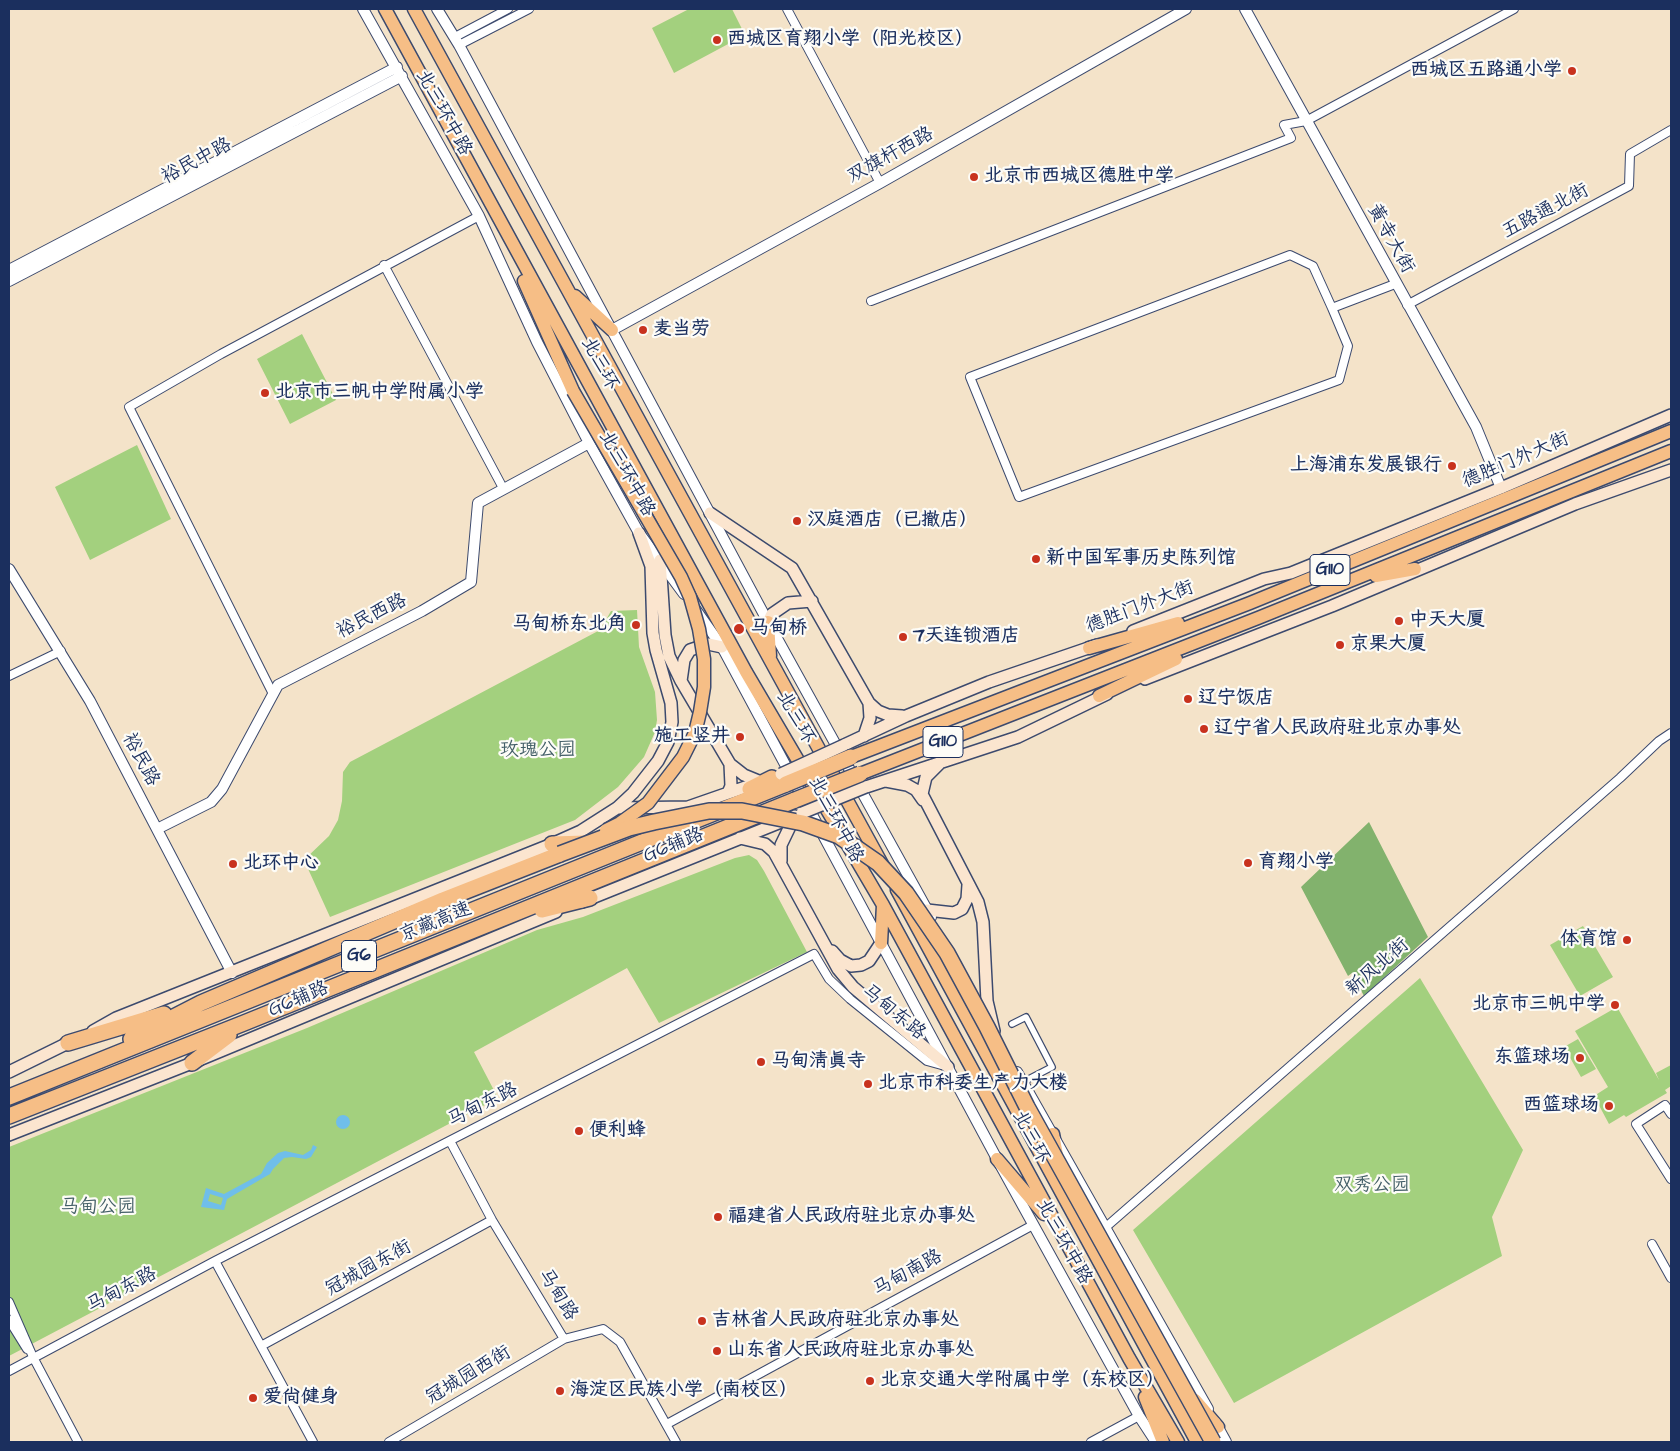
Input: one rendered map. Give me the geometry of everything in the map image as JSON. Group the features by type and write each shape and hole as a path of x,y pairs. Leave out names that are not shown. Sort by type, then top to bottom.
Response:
{"highway":[{"path":"379,9 394,26"},
{"name":"北三环","path":"385,9 746,672 883,905 1128,1358 1178,1442"},
{"name":"北三环","path":"414,9 1197,1442"},
{"path":"50,1081 201,1003 620,823 648,803 683,757 695,734 704,687 704,659 699,629 690,597 573,392 495,212"},
{"path":"566,288 612,330"},
{"name":"德胜门外大街","path":"847,751 1250,603 1671,431"},
{"name":"G110","path":"863,780 1671,451"},
{"path":"1352,580 1415,569"},
{"path":"1089,648 1250,603"},
{"path":"1099,696 1258,618"},
{"path":"768,622 770,658"},
{"path":"722,647 746,672"},
{"name":"G6","path":"775,779 847,751"},
{"name":"京藏高速","path":"9,1097 645,840 775,779"},
{"name":"G6","path":"797,810 863,780"},
{"path":"556,849 654,822 709,811 742,810 788,819 839,836 878,863 906,893 946,953 987,1027 1027,1107 1213,1442"},
{"name":"京藏高速","path":"9,1116 496,920 797,810"},
{"path":"556,849 645,840"},
{"path":"898,892 927,910"},
{"path":"496,920 590,898"},
{"path":"881,943 883,905"},
{"path":"68,1043 201,1003"},
{"path":"192,1063 244,1023"},
{"path":"1052,1134 1068,1206"},
{"path":"997,1159 1060,1233"},
{"path":"1140,1338 1218,1427"},
{"path":"1128,1358 1163,1442"}],"main road":[{"name":"德胜门外大街","path":"847,751 864,736 906,716 989,682 1089,648 1264,579 1291,573 1501,488 1671,415"},
{"path":"884,781 1018,737 1099,696 1323,609 1415,569 1575,504 1671,470"},
{"path":"710,513 792,568 869,703 870,718 864,736"},
{"path":"9,1072 116,1018 556,849 618,808 633,793 658,761 668,742 672,722 671,703 653,633 651,566 639,533"},
{"path":"660,560 665,635 669,656 680,681 730,764 744,775 775,779"},
{"path":"768,622 772,614 788,602 812,601"},
{"path":"680,681 684,660 690,650 708,644 722,647"},
{"path":"869,703 888,716 906,716"},
{"path":"926,804 922,787 926,777 943,762"},
{"path":"728,793 731,786 730,764"},
{"path":"618,808 688,807 775,779"},
{"path":"863,780 907,785 916,790 926,804 978,902 983,922 987,1001 994,1031"},
{"path":"781,863 781,845 797,810"},
{"name":"G6辅路","path":"9,1135 192,1063 740,838 797,810"},
{"path":"740,838 765,844 781,863 838,969 853,987 948,1067"},
{"path":"927,910 954,913 962,909 967,899 968,885"},
{"path":"821,937 840,960 851,966 861,965 869,961 881,943"}],"street":[{"name":"北三环中路","path":"363,9 400,71 479,216 537,342 589,443 639,533 722,647 1033,1225 1139,1416 1156,1442"},
{"name":"北三环中路","path":"437,9 457,41 768,622 994,1031 1226,1442"},
{"path":"457,41 508,9"},
{"path":"457,41 529,9"},
{"path":"788,9 880,183"},
{"name":"双旗杆西路","path":"612,330 880,183 1186,9"},
{"name":"黄寺大街","path":"1244,9 1476,427 1501,488"},
{"path":"871,300 1290,138 1284,125 1306,121 1514,9"},
{"name":"裕民中路","path":"9,270 400,71"},
{"name":"裕民中路","path":"9,281 400,71"},
{"name":"五路通北街","path":"1407,304 1629,186 1630,154 1671,130"},
{"path":"273,694 129,407 384,265 479,216"},
{"path":"1290,255 1313,266 1332,308 1348,346 1339,380 1018,498 970,377 1290,255"},
{"path":"384,265 503,488"},
{"path":"1332,308 1395,284"},
{"name":"裕民西路","path":"157,829 211,802 222,789 278,685 422,611 471,582 478,503 589,443"},
{"name":"裕民路","path":"9,569 90,701 232,973"},
{"path":"9,676 61,652"},
{"name":"新风北街","path":"1106,1227 1612,785 1659,741 1671,733"},
{"name":"马甸东路","path":"9,1371 32,1357 215,1261 814,954 829,979 850,1000 926,1061 948,1067"},
{"path":"1012,1024 1026,1017 1052,1067 1023,1082"},
{"path":"1671,1114 1665,1105 1636,1124 1671,1180"},
{"name":"马甸路","path":"450,1141 492,1220 564,1339 603,1329 620,1342 676,1442"},
{"name":"冠城园东街","path":"261,1346 492,1220"},
{"name":"马甸南路","path":"667,1424 1033,1225"},
{"path":"1652,1244 1671,1278"},
{"path":"215,1261 313,1442"},
{"path":"9,1302 32,1357 78,1442"},
{"path":"9,1320 32,1357"},
{"name":"冠城园西街","path":"390,1442 564,1339"},
{"path":"1091,1442 1139,1416"}],"green space":[{"path":"689,9 732,9 745,35 674,73 652,28"},
{"path":"302,334 336,400 290,424 257,359"},
{"path":"137,445 171,519 90,560 55,487"},
{"name":"玫瑰公园","path":"637,610 639,647 655,692 657,720 655,732 644,757 618,787 575,820 330,917 304,860 329,836 338,820 342,801 343,772 350,762 600,630 611,611"},
{"path":"1369,822 1428,937 1364,996 1352,973 1348,976 1301,887"},
{"name":"马甸公园","path":"749,855 757,860 764,871 807,952 659,1023 627,968 474,1052 498,1098 9,1356 9,1147 307,1028 537,930 583,917 735,858"},
{"path":"1583,926 1613,977 1580,996 1550,945"},
{"name":"双秀公园","path":"1420,978 1523,1150 1492,1217 1502,1256 1234,1403 1133,1230"},
{"path":"1617,1007 1659,1080 1656,1073 1671,1065 1671,1086 1665,1090 1667,1093 1626,1117 1624,1115 1609,1124 1594,1096 1608,1087 1575,1031"},
{"name":"东篮球场","path":"1578,1039 1596,1069 1581,1077 1564,1047"}],"water":[{"path":"343,1115 348,1117 350,1122 348,1127 343,1129 338,1127 336,1122 338,1117"},
{"path":"313,1145 317,1147 311,1157 306,1159 284,1158 270,1174 227,1199 224,1210 201,1207 206,1188 224,1194 261,1174 267,1163 278,1153 285,1151 303,1155 311,1150","holes":["210,1194 223,1198 221,1205 208,1201"]}],"place":[{"name":"西城区育翔小学（阳光校区）","path":"717,40"},
{"name":"西城区五路通小学","path":"1572,71"},
{"name":"北京市西城区德胜中学","path":"974,177"},
{"name":"麦当劳","path":"643,330"},
{"name":"北京市三帆中学附属小学","path":"265,393"},
{"name":"上海浦东发展银行","path":"1452,466"},
{"name":"汉庭酒店（已撤店）","path":"797,521"},
{"name":"新中国军事历史陈列馆","path":"1036,559"},
{"name":"中天大厦","path":"1399,621"},
{"name":"马甸桥东北角","path":"636,625"},
{"name":"马甸桥","path":"739,629"},
{"name":"7天连锁酒店","path":"903,637"},
{"name":"京果大厦","path":"1340,645"},
{"name":"辽宁饭店","path":"1188,699"},
{"name":"辽宁省人民政府驻北京办事处","path":"1204,729"},
{"name":"施工竖井","path":"740,737"},
{"name":"育翔小学","path":"1248,863"},
{"name":"北环中心","path":"233,864"},
{"name":"体育馆","path":"1627,940"},
{"name":"北京市三帆中学","path":"1615,1005"},
{"name":"东篮球场","path":"1580,1058"},
{"name":"马甸清真寺","path":"761,1062"},
{"name":"北京市科委生产力大楼","path":"868,1084"},
{"name":"西篮球场","path":"1609,1106"},
{"name":"便利蜂","path":"579,1131"},
{"name":"福建省人民政府驻北京办事处","path":"718,1217"},
{"name":"吉林省人民政府驻北京办事处","path":"702,1321"},
{"name":"山东省人民政府驻北京办事处","path":"717,1351"},
{"name":"北京交通大学附属中学（东校区）","path":"870,1381"},
{"name":"海淀区民族小学（南校区）","path":"560,1391"},
{"name":"爱尚健身","path":"253,1398"}]}
